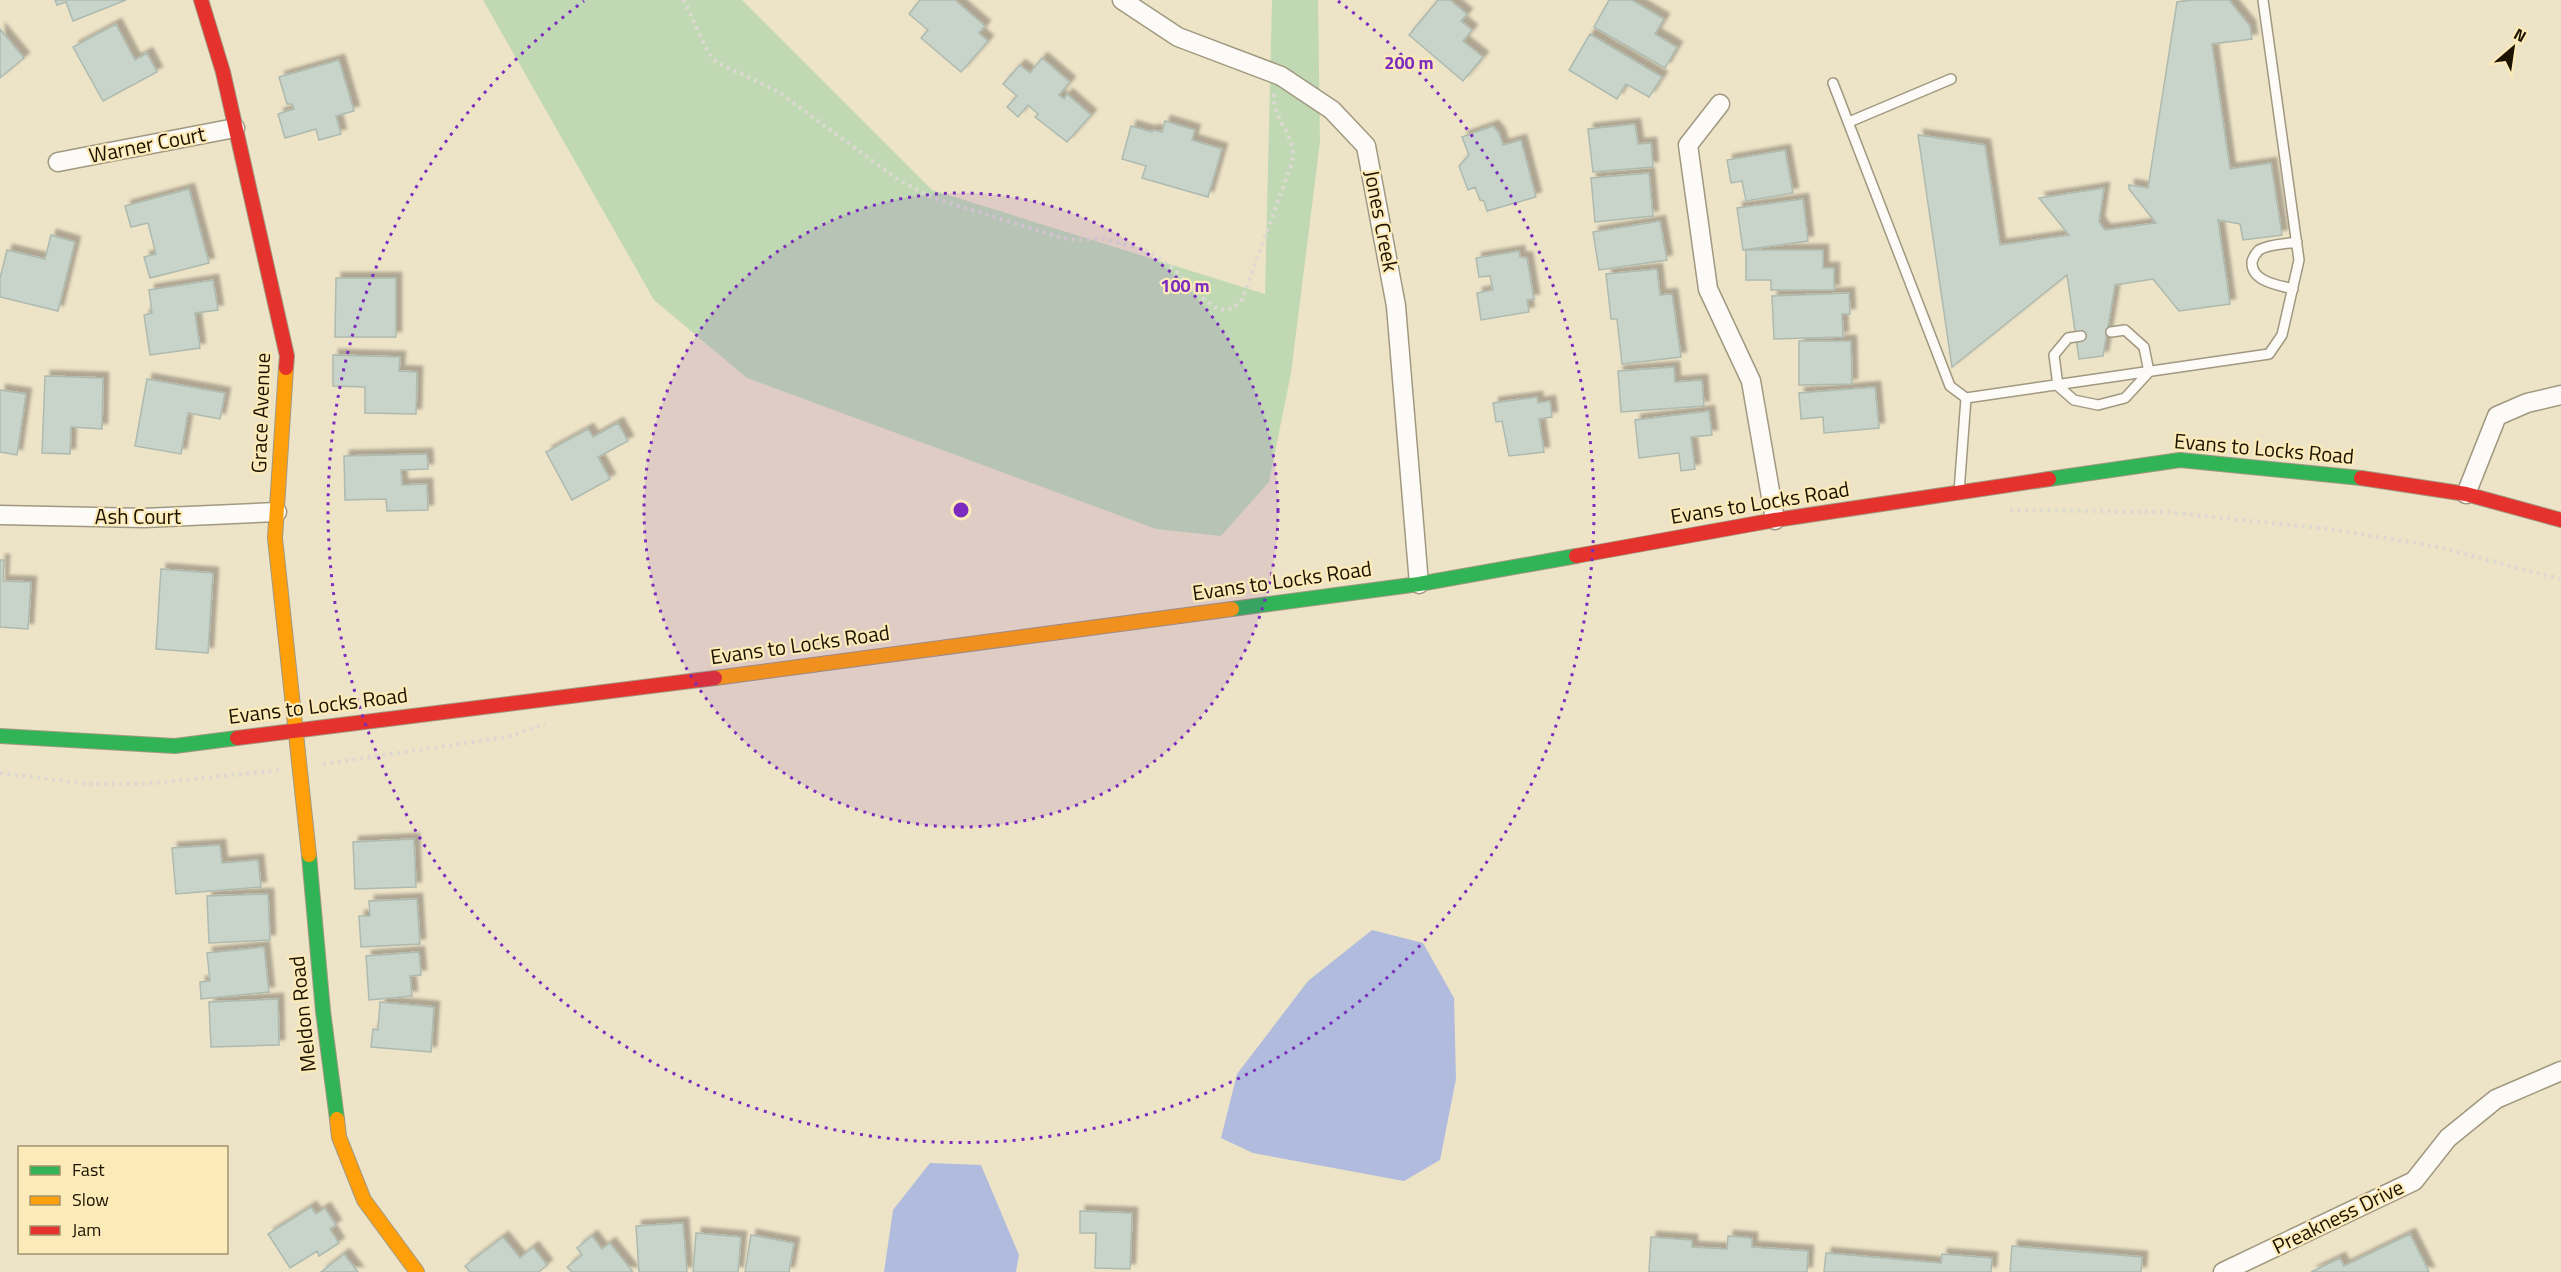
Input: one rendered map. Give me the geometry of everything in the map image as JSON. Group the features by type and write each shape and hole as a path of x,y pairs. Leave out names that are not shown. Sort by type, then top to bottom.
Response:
{"street":[{"name":"Grace Avenue","path":"201,0 223,72 287,356 275,538 297,729"},
{"name":"Jones Creek","path":"1122,0 1178,38 1281,76 1332,110 1366,146 1396,306 1419,584"},
{"path":"1720,104 1688,145 1708,289 1751,381 1775,520"},
{"name":"Warner Court","path":"58,162 235,128"},
{"path":"2466,494 2497,416 2527,403 2561,395"},
{"name":"Evans to Locks Road","path":"0,736 175,746 652,686 1419,584 1775,520 2180,460 2330,473 2466,494 2561,520"},
{"name":"Ash Court","path":"0,515 144,519 277,512"},
{"name":"Meldon Road","path":"297,729 323,1011 339,1137 364,1200 417,1272"},
{"name":"Preakness Drive","path":"2223,1272 2414,1181 2448,1138 2496,1099 2561,1071"}],"lane":[{"path":"1833,83 1950,386 1966,398 2269,354 2283,335 2299,260 2263,0"},
{"path":"1849,122 1951,79"},
{"path":"2293,289 2260,278 2253,270 2252,261 2257,252 2264,248 2297,242"},
{"path":"2111,332 2125,330 2144,347 2149,372"},
{"path":"2081,336 2068,338 2054,355 2058,386 2074,400 2098,405 2125,398 2149,372"},
{"path":"1959,493 1966,398"}],"path":[{"path":"683,0 702,35 709,54 716,62 777,91 900,181 933,198 1040,232 1077,240 1099,238 1116,240 1140,248 1155,255 1174,269 1206,301 1216,308 1225,310 1241,302 1292,163 1294,152 1292,141 1274,107 1275,92 1281,76"},
{"path":"2004,511 2165,512 2329,529 2434,546 2561,579"},
{"path":"0,773 100,784 156,783 236,776 507,738 549,723"}],"green space":[{"path":"483,0 742,0 932,190 1265,294 1272,0 1318,0 1320,142 1291,373 1269,482 1221,536 1156,529 747,378 654,300"}],"water":[{"path":"1372,930 1423,943 1454,998 1456,1079 1440,1160 1404,1181 1253,1153 1221,1138 1237,1074 1308,981"},
{"path":"930,1163 981,1165 1019,1255 1016,1272 884,1272 893,1210"}],"building":[{"path":"55,0 126,0 73,21 66,2 57,5"},
{"path":"920,0 955,0 985,26 979,33 988,41 961,72 921,38 928,30 909,14"},
{"path":"1438,0 1450,0 1467,14 1461,21 1472,30 1463,41 1483,57 1463,81 1409,35"},
{"path":"1609,0 1632,0 1664,19 1655,34 1677,47 1665,68 1594,27"},
{"path":"2229,0 2250,26 2252,39 2212,44 2230,169 2271,163 2282,235 2243,240 2240,224 2218,220 2230,304 2179,311 2153,279 2115,285 2103,356 2079,359 2067,275 1952,367 1918,135 1985,145 2000,245 2069,235 2039,198 2104,188 2099,222 2105,230 2156,223 2129,189 2129,185 2148,188 2177,2"},
{"path":"116,24 135,60 147,53 157,72 103,101 73,47"},
{"path":"0,29 24,58 0,78"},
{"path":"1590,34 1662,77 1649,97 1626,84 1617,99 1569,70"},
{"path":"1042,58 1070,82 1059,95 1064,99 1067,94 1091,115 1067,142 1035,117 1038,114 1028,105 1018,117 1007,107 1017,96 1003,84 1020,65 1030,73"},
{"path":"339,60 354,111 336,116 341,134 319,140 316,129 285,138 278,114 294,109 292,104 287,104 279,77"},
{"path":"1165,121 1195,130 1192,140 1222,149 1208,197 1142,178 1146,166 1122,159 1131,126 1152,132 1152,130 1162,132"},
{"path":"1635,124 1638,144 1651,143 1653,167 1593,172 1588,129"},
{"path":"1493,126 1499,133 1503,145 1521,140 1536,197 1487,211 1475,187 1468,190 1459,166 1469,155 1462,137"},
{"path":"1785,150 1793,193 1746,201 1742,181 1731,183 1727,160"},
{"path":"1649,173 1653,216 1595,222 1591,178"},
{"path":"189,189 209,263 150,278 144,257 156,254 148,223 131,227 125,206"},
{"path":"1803,199 1808,241 1743,250 1737,208"},
{"path":"1660,221 1667,260 1599,270 1593,232"},
{"path":"51,235 75,242 58,311 0,297 0,278 7,250 45,259"},
{"path":"1746,250 1823,250 1823,268 1834,268 1834,290 1771,290 1771,280 1746,280"},
{"path":"1519,251 1520,257 1527,258 1534,299 1527,300 1529,312 1481,320 1477,293 1493,290 1490,276 1479,277 1476,258"},
{"path":"1657,269 1660,295 1672,294 1681,357 1622,364 1617,319 1611,319 1606,274"},
{"path":"336,278 396,278 396,337 335,337"},
{"path":"213,280 218,310 195,313 200,348 150,355 144,315 152,313 149,290"},
{"path":"1849,293 1850,314 1842,314 1843,337 1774,339 1772,296"},
{"path":"1799,341 1851,341 1852,384 1799,385"},
{"path":"333,355 400,357 399,371 417,372 416,414 365,413 365,387 333,386"},
{"path":"1674,367 1675,382 1702,380 1704,406 1621,412 1618,371"},
{"path":"45,376 103,378 102,429 71,427 70,454 42,453"},
{"path":"147,379 225,393 220,419 188,413 181,454 135,446"},
{"path":"1875,387 1879,428 1824,433 1823,417 1801,419 1799,393"},
{"path":"0,390 26,394 17,455 0,452"},
{"path":"1537,397 1538,403 1550,401 1552,417 1539,419 1544,452 1509,456 1502,421 1496,422 1493,403"},
{"path":"1709,411 1712,435 1691,437 1695,469 1681,471 1679,453 1639,458 1635,420"},
{"path":"618,423 628,441 598,457 610,479 572,500 546,452 588,429 593,437"},
{"path":"427,454 428,469 401,470 402,485 427,484 428,510 387,511 386,499 345,500 344,456"},
{"path":"0,560 4,560 3,581 31,582 28,629 0,627"},
{"path":"161,569 213,573 208,653 156,649"},
{"path":"414,839 416,887 355,889 353,842"},
{"path":"220,845 222,863 258,860 261,887 176,894 172,848"},
{"path":"268,894 270,940 209,943 207,896"},
{"path":"417,899 420,944 361,947 359,916 370,916 369,901"},
{"path":"264,947 269,992 201,999 200,982 210,981 207,953"},
{"path":"419,952 421,975 410,976 412,996 369,1000 366,956"},
{"path":"278,999 279,1045 211,1047 209,1002"},
{"path":"380,1002 434,1007 431,1052 371,1047 373,1029 378,1030"},
{"path":"311,1207 316,1214 325,1208 336,1225 330,1229 339,1243 319,1256 317,1251 290,1268 268,1234"},
{"path":"1080,1211 1132,1213 1130,1269 1095,1268 1096,1233 1080,1233"},
{"path":"683,1223 687,1272 639,1272 636,1226"},
{"path":"696,1233 741,1237 738,1272 693,1272"},
{"path":"2410,1234 2429,1272 2311,1272 2340,1258 2344,1266"},
{"path":"751,1235 794,1243 789,1272 745,1272"},
{"path":"592,1236 602,1249 610,1243 633,1272 572,1272 567,1267 582,1255 577,1248"},
{"path":"1728,1236 1752,1238 1752,1247 1808,1251 1807,1272 1649,1272 1651,1237 1692,1240 1692,1247 1727,1249"},
{"path":"503,1237 520,1258 533,1247 547,1265 539,1272 470,1272 465,1266"},
{"path":"2012,1246 2142,1257 2141,1272 2010,1272"},
{"path":"1826,1253 1941,1263 1942,1254 1992,1258 1991,1272 1824,1272"},
{"path":"344,1254 358,1272 321,1272"}],"traffic: fast":[{"path":"2049,479 2180,460 2361,478"},
{"path":"1232,609 1419,584 1576,556"},
{"path":"0,736 175,746 237,738"},
{"path":"309,855 323,1011 337,1119"}],"traffic: slow":[{"path":"286,368 275,538 309,855"},
{"path":"715,678 1232,609"},
{"path":"337,1119 339,1137 364,1200 417,1272"}],"traffic: jam":[{"path":"201,0 223,72 287,356 286,368"},
{"path":"2361,478 2466,494 2561,520"},
{"path":"1576,556 1775,520 2049,479"},
{"path":"237,738 715,678"}]}
